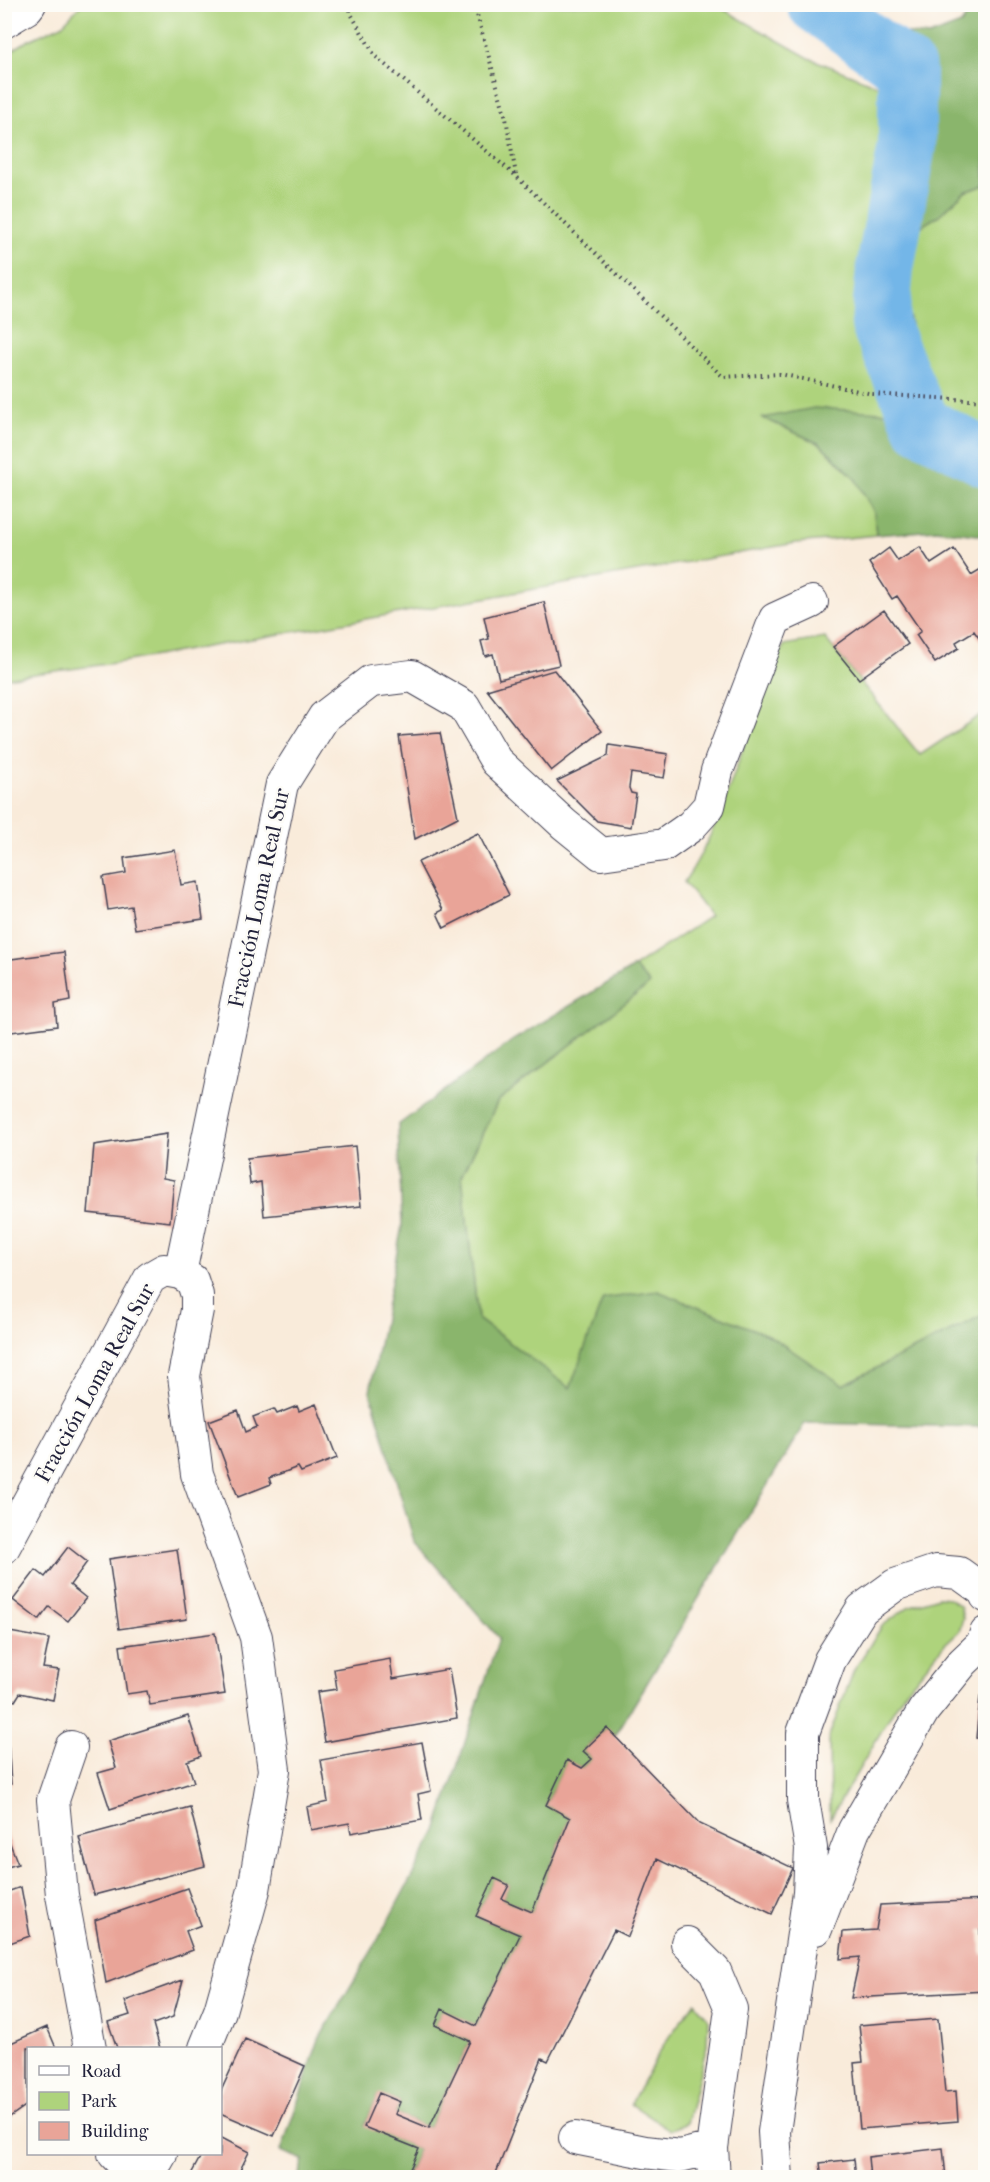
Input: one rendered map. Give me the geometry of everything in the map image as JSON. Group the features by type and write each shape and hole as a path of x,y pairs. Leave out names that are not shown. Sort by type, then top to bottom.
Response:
{"street":[{"path":"4,22 30,4"},
{"name":"Fracción Loma Real Sur","path":"180,1273 282,784 324,717 371,681 412,676 464,706 496,761 564,824 601,854 664,845 691,826 709,806 717,771 774,619 812,602"},
{"name":"Fracción Loma Real Sur","path":"4,1547 17,1499 150,1278 164,1270 180,1273 192,1280 198,1295 197,1310 184,1377 197,1474 256,1637 274,1770 254,1890 220,2011 206,2047"},
{"path":"777,2178 774,2132 808,1893 811,1848 803,1800 803,1732 830,1660 862,1609 895,1585 936,1571 959,1573 984,1591 986,1596"},
{"path":"794,1995 825,1901 854,1830 924,1710 963,1662 982,1644 986,1633"},
{"path":"71,1747 53,1800 62,1895 90,2047"},
{"path":"575,2138 713,2163 731,2009 715,1971 687,1943"},
{"path":"115,2155 131,2172 157,2161 160,2155"}],"path":[{"path":"350,4 350,12 375,56 516,176 723,377 780,374 872,394 986,401"},
{"path":"474,4 507,118 516,176"}],"green space":[{"path":"975,4 985,5 985,185 965,192 938,216 907,235 907,305 921,376 915,377 893,309 897,269 876,214 888,147 903,33 929,36 961,24"},
{"path":"81,5 716,5 809,58 894,92 877,214 897,269 893,309 921,375 907,305 907,235 938,216 965,192 985,185 985,469 983,471 931,456 910,417 764,418 820,444 854,477 874,512 876,535 796,543 122,662 5,678 5,55 27,41 62,25"},
{"path":"814,408 899,413 910,417 931,456 983,471 985,469 985,536 936,530 876,535 874,512 854,477 820,444 763,418"},
{"path":"825,638 920,755 985,712 985,1314 843,1385 770,1336 570,1389 478,1319 462,1176 498,1101 649,984 634,967 710,916 684,882 707,843 716,822 758,704 784,645"},
{"path":"634,967 650,984 498,1101 462,1176 478,1319 570,1388 603,1299 658,1291 770,1336 843,1385 985,1314 985,1427 805,1423 615,1736 606,1728 583,1751 592,1759 582,1768 567,1761 546,1805 570,1818 532,1912 502,1899 509,1885 494,1879 476,1916 520,1935 476,2026 442,2010 435,2025 470,2041 429,2128 395,2114 400,2102 379,2094 364,2126 419,2149 406,2177 298,2177 303,2160 281,2151 319,2039 374,1947 436,1831 499,1638 414,1541 370,1391 402,1226 398,1125 513,1040"},
{"path":"938,1597 949,1598 960,1606 963,1618 959,1631 944,1645 902,1696 830,1819 829,1736 854,1670 882,1626 908,1607"},
{"path":"695,2002 708,2019 707,2046 687,2123 670,2130 631,2104 664,2044"}],"building":[{"path":"920,547 931,564 954,549 971,575 986,566 986,648 974,631 956,642 959,648 935,663 916,635 921,631 897,596 892,599 869,563 889,548 898,561"},
{"path":"544,602 559,665 499,679 493,654 485,656 481,641 489,639 484,617"},
{"path":"884,610 908,644 859,679 833,647"},
{"path":"554,670 602,731 551,771 487,690"},
{"path":"440,733 458,817 415,839 399,736"},
{"path":"609,745 668,754 664,778 631,773 629,788 631,793 636,794 631,827 597,821 557,781 608,756"},
{"path":"478,833 509,895 444,928 437,913 443,910 418,862"},
{"path":"175,850 181,885 198,882 203,919 135,929 131,906 108,910 103,877 126,873 124,858"},
{"path":"64,952 70,1001 55,1004 57,1026 4,1033 4,960"},
{"path":"167,1134 163,1178 174,1180 170,1222 88,1213 94,1145"},
{"path":"355,1146 361,1206 264,1216 261,1182 250,1184 247,1158"},
{"path":"316,1404 337,1458 301,1472 298,1467 269,1478 271,1484 238,1497 209,1421 238,1410 246,1432 257,1427 253,1417 274,1409 277,1414 297,1406 299,1411"},
{"path":"68,1547 87,1562 70,1585 86,1598 68,1621 49,1607 39,1620 13,1600 36,1570 45,1577"},
{"path":"177,1549 187,1619 119,1629 109,1559"},
{"path":"4,1631 49,1639 43,1668 59,1670 53,1700 20,1693 15,1701 4,1696"},
{"path":"215,1633 225,1694 150,1705 147,1691 127,1694 120,1646"},
{"path":"390,1659 393,1679 449,1669 457,1718 325,1742 317,1692 337,1689 334,1669"},
{"path":"980,1696 986,1696 986,1739 976,1738"},
{"path":"188,1716 201,1756 187,1761 194,1782 110,1809 98,1773 116,1768 108,1741"},
{"path":"4,1726 7,1726 11,1784 4,1785"},
{"path":"607,1728 700,1824 793,1868 772,1914 657,1859 628,1937 614,1930 548,2061 542,2058 494,2178 406,2178 419,2149 364,2127 379,2093 400,2102 395,2114 429,2128 470,2041 435,2025 442,2009 476,2026 520,1935 476,1916 494,1878 509,1885 502,1899 532,1912 570,1818 546,1805 567,1760 582,1768 592,1759 583,1751"},
{"path":"422,1742 431,1791 418,1794 422,1820 351,1833 349,1823 311,1830 307,1807 328,1802 321,1760"},
{"path":"190,1807 205,1866 94,1895 79,1837"},
{"path":"4,1828 18,1864 4,1868"},
{"path":"21,1887 30,1936 4,1945 4,1893"},
{"path":"187,1888 201,1925 186,1931 193,1950 106,1983 95,1920"},
{"path":"986,1900 986,1930 980,1930 981,1955 986,1954 986,1991 851,1998 860,1957 840,1959 843,1932 876,1930 880,1905"},
{"path":"183,1980 173,2017 153,2024 160,2047 117,2047 108,2022 130,2015 125,2001"},
{"path":"938,2019 945,2092 956,2091 958,2121 860,2129 854,2063 863,2062 859,2025"},
{"path":"47,2027 56,2047 27,2047 27,2105 4,2121 4,2046"},
{"path":"245,2039 305,2066 274,2136 222,2114 222,2089"},
{"path":"222,2138 249,2152 236,2178 189,2178 201,2155 222,2155"},
{"path":"943,2148 946,2178 870,2178 868,2157"},
{"path":"854,2159 856,2178 822,2178 820,2163"}],"waterway":[{"path":"816,4 907,69 907,145 885,268 880,324 922,425 986,458"}]}
